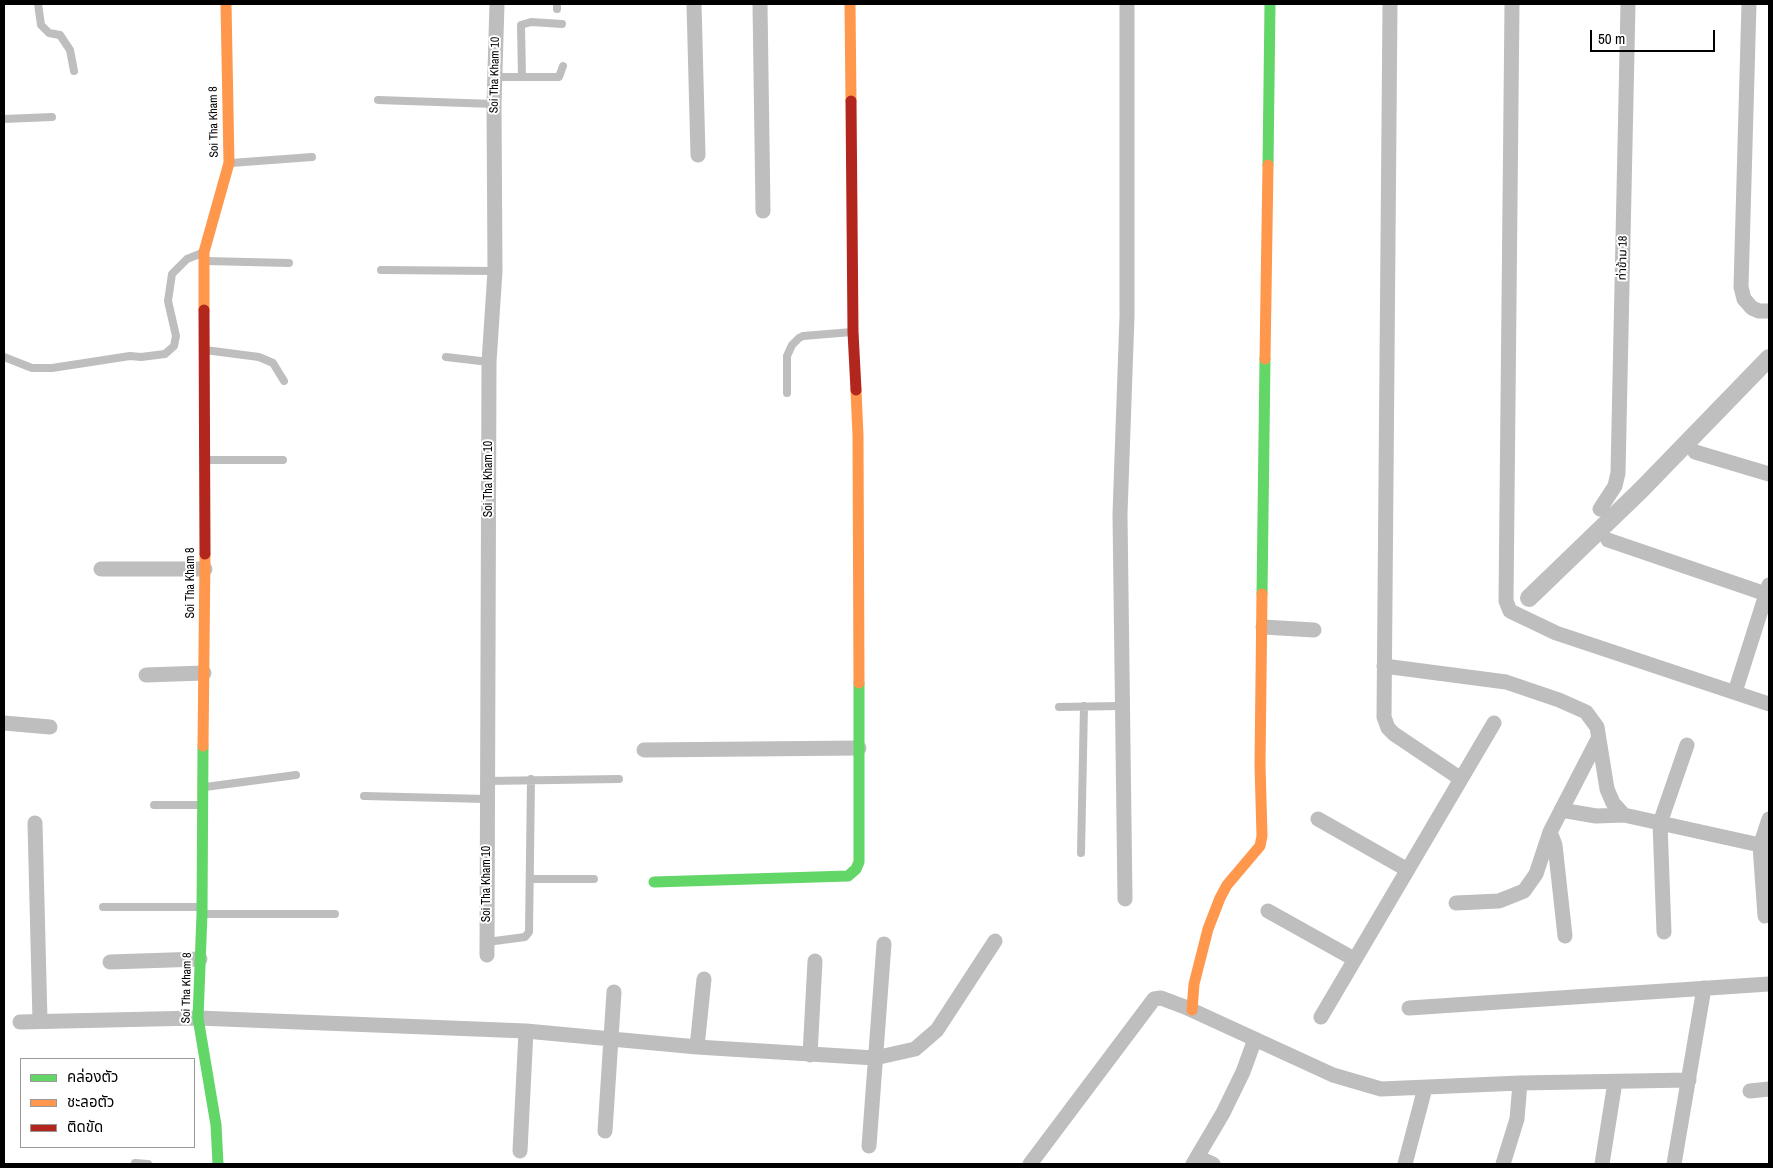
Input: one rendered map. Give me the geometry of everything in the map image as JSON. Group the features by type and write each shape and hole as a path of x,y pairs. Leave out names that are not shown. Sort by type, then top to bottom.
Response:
{"street":[{"name":"Soi Tha Kham 8","path":"218,1164 216,1125 198,1018 202,910 205,569 204,257 229,163 226,4"},
{"name":"Soi Tha Kham 10","path":"487,949 486,799 489,362 495,271 494,104 497,4"},
{"path":"694,4 698,155"},
{"path":"760,4 763,211"},
{"path":"654,882 852,874 859,862 858,436 854,332 850,4"},
{"path":"1125,899 1120,514 1127,316 1128,4"},
{"path":"1192,1010 1194,984 1208,929 1220,898 1227,885 1260,846 1262,836 1260,765 1270,4"},
{"path":"1390,4 1384,717 1388,728 1461,779"},
{"path":"1512,4 1506,601 1510,612 1556,633 1769,704"},
{"name":"ท่าข้าม 18","path":"1600,508 1615,486 1618,473 1628,4"},
{"path":"1749,4 1741,287 1744,299 1752,308 1758,311 1769,311"},
{"path":"1695,452 1769,474"},
{"path":"1608,540 1768,589 1735,692"},
{"path":"101,569 205,569"},
{"path":"1263,627 1314,630"},
{"path":"1384,666 1515,685 1559,700 1586,712 1597,727 1607,789 1613,803 1624,815"},
{"path":"146,675 204,673"},
{"path":"4,723 50,727"},
{"path":"1321,1017 1406,869 1494,724"},
{"path":"1456,904 1499,901 1524,891 1536,874 1550,832 1598,739"},
{"path":"1664,932 1660,823 1687,745"},
{"path":"644,750 859,748"},
{"path":"1561,810 1596,816 1624,815 1765,846"},
{"path":"1318,819 1406,869"},
{"path":"1765,916 1765,846 1769,819"},
{"path":"35,823 40,1021"},
{"path":"1550,832 1554,845 1565,936"},
{"path":"1268,911 1354,959"},
{"path":"20,1022 198,1018 526,1031 697,1047 876,1058 915,1049 937,1030 995,941"},
{"path":"869,1146 884,944"},
{"path":"110,962 200,959"},
{"path":"810,1055 815,961"},
{"path":"697,1047 704,979"},
{"path":"1409,1008 1769,984"},
{"path":"1674,1164 1704,988"},
{"path":"605,1131 614,992"},
{"path":"1030,1164 1154,999 1165,999 1192,1010 1333,1075 1366,1086 1382,1089 1520,1083 1689,1080"},
{"path":"520,1151 526,1031"},
{"path":"1213,1164 1195,1161 1223,1113 1243,1072 1255,1039"},
{"path":"1602,1164 1615,1082"},
{"path":"1503,1164 1516,1119 1520,1083"},
{"path":"1405,1164 1425,1088"},
{"path":"1750,1090 1769,1089"}],"lane":[{"path":"38,4 40,25 49,33 60,35 70,50 74,71"},
{"path":"522,77 522,25 531,22 562,24"},
{"path":"496,77 559,77 563,66"},
{"path":"378,100 494,104"},
{"path":"4,120 52,117"},
{"path":"229,163 312,157"},
{"path":"4,357 32,368 52,368 130,356 141,358 165,354 174,346 176,336 168,301 172,274 186,260 204,257 289,263"},
{"path":"380,270 495,271"},
{"path":"787,393 787,356 792,345 799,338 803,336 854,332"},
{"path":"204,350 266,360 273,363 284,381"},
{"path":"446,357 489,362"},
{"path":"205,460 283,460"},
{"path":"1081,854 1084,706"},
{"path":"1059,707 1121,706"},
{"path":"203,787 296,775"},
{"path":"487,949 525,937 529,932 531,779"},
{"path":"487,781 531,779 618,780"},
{"path":"364,796 486,799"},
{"path":"154,804 203,805"},
{"path":"530,879 594,880"},
{"path":"103,906 335,914"},
{"path":"135,1163 148,1164"}],"waterway":[{"path":"1529,598 1641,490 1769,358"}],"traffic: fast":[{"path":"1268,165 1270,4"},
{"path":"1262,594 1265,359"},
{"path":"654,882 848,876 856,869 859,862 859,683"},
{"path":"203,746 202,914 198,1018 216,1125 218,1164"}],"traffic: slow":[{"path":"204,310 204,252 229,163 226,4"},
{"path":"850,4 851,101"},
{"path":"1265,359 1268,165"},
{"path":"856,390 858,436 859,683"},
{"path":"203,746 205,554"},
{"path":"1192,1010 1194,984 1208,929 1220,898 1227,885 1260,846 1262,836 1260,765 1262,594"}],"traffic: jam":[{"path":"851,101 853,332 856,390"},
{"path":"204,310 205,554"}]}
